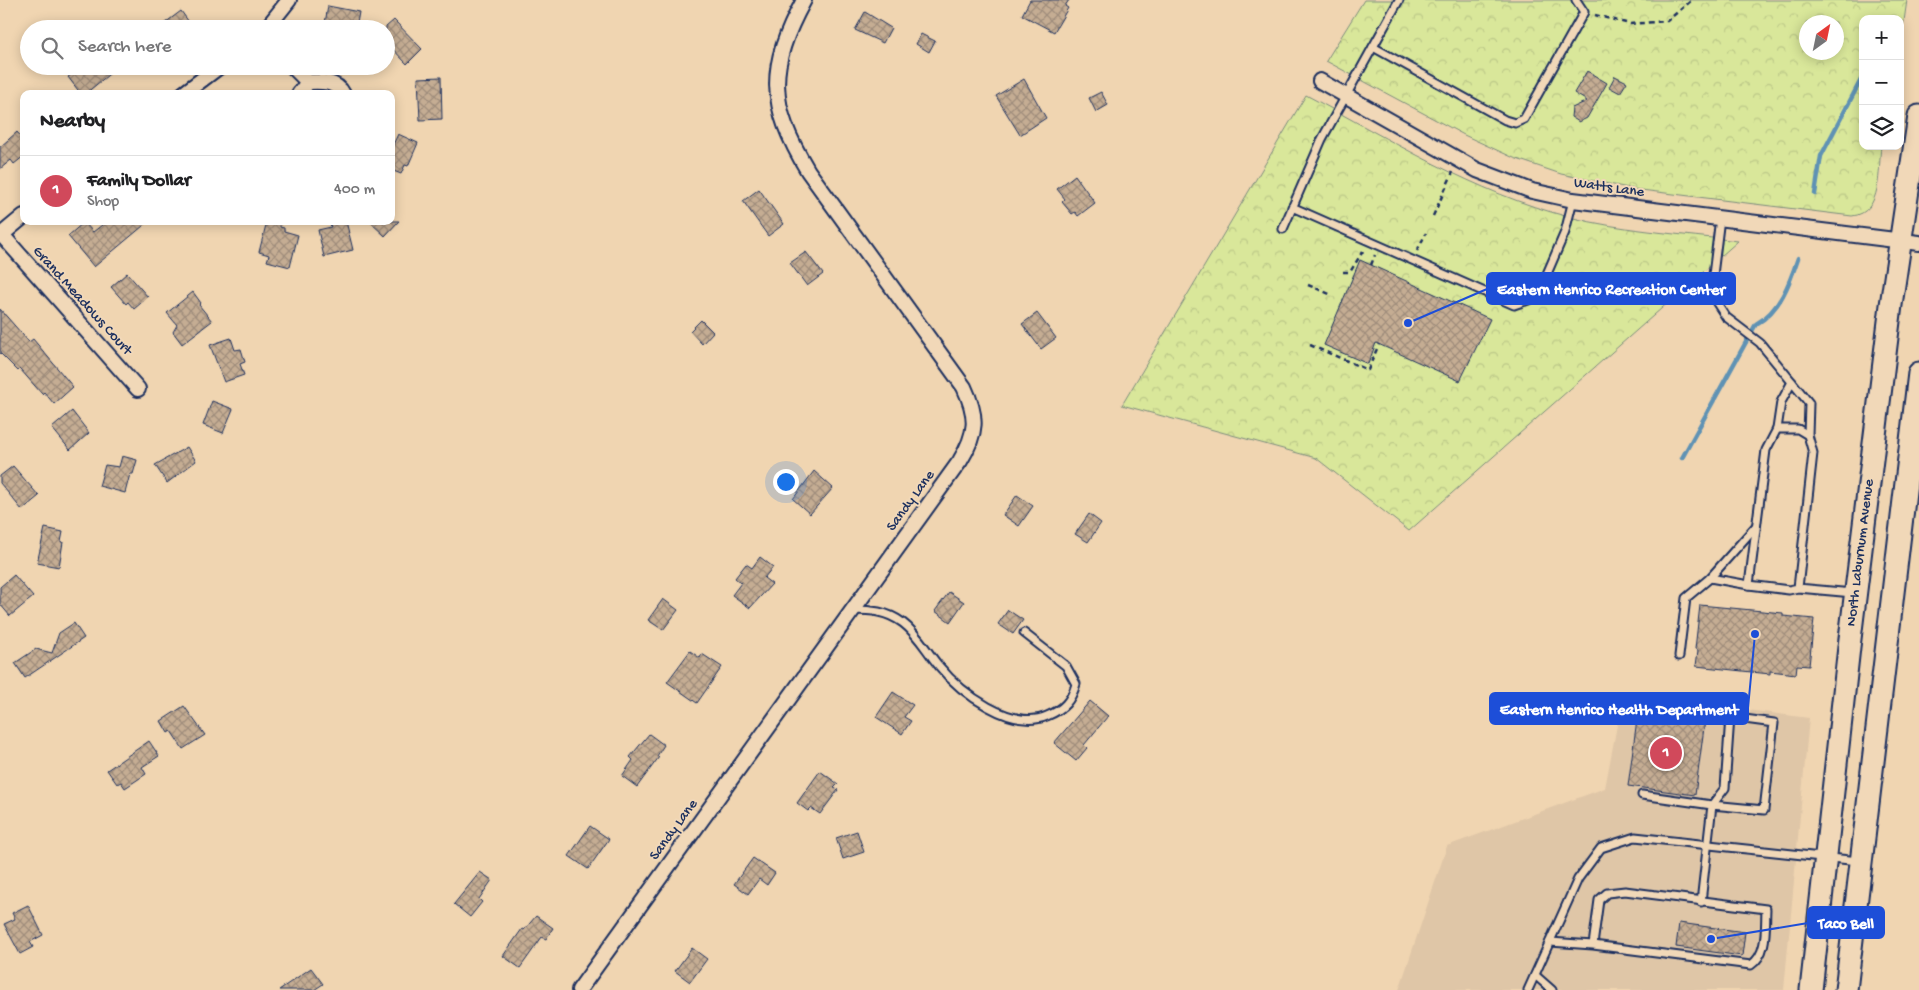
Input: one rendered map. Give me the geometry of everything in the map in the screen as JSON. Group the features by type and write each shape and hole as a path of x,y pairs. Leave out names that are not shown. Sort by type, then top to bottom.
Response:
{"main road":[{"name":"North Laburnum Avenue","path":"1810,990 1856,593 1910,242 1919,116"},
{"path":"1846,990 1919,373"}],"street":[{"path":"273,20 289,0"},
{"name":"Sandy Lane","path":"579,990 960,461 970,443 974,417 972,405 964,387 808,171 788,134 780,107 776,75 781,47 804,0"},
{"path":"188,90 208,75"},
{"path":"301,75 308,82"},
{"path":"302,90 308,82 322,81 334,85 340,90"},
{"name":"Watts Lane","path":"1320,81 1478,170 1532,191 1573,200 1910,242"},
{"path":"1,235 20,219"},
{"name":"Grand Meadows Court","path":"1,235 138,389"}],"lane":[{"path":"1283,229 1322,139 1399,0"},
{"path":"1373,47 1505,120 1515,122 1524,119 1584,12 1576,0"},
{"path":"1292,206 1514,305 1537,297 1565,232 1573,200"},
{"path":"1720,218 1712,283 1715,300 1726,317 1760,343 1809,403 1808,435 1813,453 1798,588"},
{"path":"1749,585 1766,450 1777,429 1781,402 1792,382"},
{"path":"1777,429 1798,429 1808,435"},
{"path":"1679,656 1686,598 1710,578 1756,526"},
{"path":"1710,578 1789,590 1798,588 1856,593"},
{"path":"852,610 874,610 903,623 941,669 982,703 1002,714 1021,720 1040,719 1058,712 1071,700 1076,684 1066,666 1024,633"},
{"path":"1642,795 1712,805 1764,810 1774,723 1730,717 1725,788 1712,805 1701,902"},
{"path":"1528,990 1578,879 1601,848 1635,837 1862,861"},
{"path":"1550,942 1593,945 1751,965 1757,960 1762,951 1766,909 1625,891 1607,893 1599,900 1593,945"},
{"path":"1535,975 1552,990"}],"path":[{"path":"1584,12 1630,24 1666,21 1692,0"},
{"path":"1433,216 1454,170"},
{"path":"1418,251 1426,233"},
{"path":"1343,272 1350,272 1355,268 1363,251"},
{"path":"1371,265 1375,255"},
{"path":"1308,285 1332,295"},
{"path":"1310,345 1368,370 1379,344"}],"shaded area":[{"path":"1623,694 1809,718 1784,990 1399,990 1447,846 1605,788"}],"green space":[{"path":"1364,0 1907,0 1904,21 1904,15 1859,15 1859,150 1881,150 1879,177 1874,199 1862,213 1852,216 1633,189 1561,174 1514,158 1464,135 1326,61"},
{"path":"1306,95 1434,164 1467,180 1534,207 1611,226 1738,241 1409,531 1316,458 1122,405"}],"building":[{"path":"1030,0 1069,0 1065,6 1068,8 1054,32 1022,15"},
{"path":"328,6 359,12 358,20 326,20"},
{"path":"181,11 188,20 169,20"},
{"path":"865,12 891,28 883,43 855,30"},
{"path":"395,21 422,49 407,64 395,51"},
{"path":"921,34 935,41 929,52 916,44"},
{"path":"1587,71 1607,83 1587,118 1579,122 1571,117 1572,108 1587,101 1574,93"},
{"path":"71,75 108,75 90,90 78,90 68,77"},
{"path":"1615,76 1627,82 1620,93 1609,87"},
{"path":"441,77 442,119 420,120 418,78"},
{"path":"1024,79 1046,118 1020,135 996,96"},
{"path":"1101,92 1108,105 1096,112 1089,98"},
{"path":"17,132 20,135 20,159 14,164 11,160 0,169 0,147"},
{"path":"398,134 418,143 408,166 405,165 401,174 395,172 395,140"},
{"path":"1075,175 1095,203 1078,216 1075,212 1072,214 1062,202 1065,199 1057,189"},
{"path":"759,189 784,224 768,236 743,201"},
{"path":"395,221 399,221 385,236 373,225 395,225"},
{"path":"81,225 87,225 93,232 102,225 144,225 94,267 68,236"},
{"path":"266,225 280,225 280,227 284,228 284,231 298,235 290,267 267,261 269,255 259,252"},
{"path":"330,225 347,225 353,250 324,257 318,230 331,227"},
{"path":"806,252 823,274 807,286 790,263"},
{"path":"1360,260 1490,319 1460,381 1376,343 1368,364 1324,345"},
{"path":"127,273 148,297 134,309 128,302 126,304 111,287"},
{"path":"193,292 201,303 199,305 212,321 182,344 173,332 177,325 167,313"},
{"path":"0,309 29,342 33,339 73,387 54,404 44,392 42,394 20,369 18,371 0,353"},
{"path":"1037,313 1056,338 1041,349 1022,324"},
{"path":"701,320 713,332 702,344 690,331"},
{"path":"231,338 235,350 241,349 245,362 240,364 244,375 224,382 210,345"},
{"path":"212,401 233,409 223,433 203,425"},
{"path":"72,411 89,433 70,450 52,428"},
{"path":"187,447 196,461 167,483 155,465"},
{"path":"122,456 137,460 133,474 130,474 125,493 99,486 105,465 119,467"},
{"path":"13,466 39,496 22,510 0,483 0,476"},
{"path":"814,471 833,488 810,514 793,499"},
{"path":"1017,495 1033,506 1019,526 1003,515"},
{"path":"1089,514 1101,523 1088,542 1075,534"},
{"path":"45,528 63,532 59,567 37,563"},
{"path":"760,557 773,567 764,578 772,584 750,608 732,595 741,583 735,578 746,564 752,568"},
{"path":"14,575 33,597 10,616 0,604 0,587"},
{"path":"949,592 964,602 950,622 935,611"},
{"path":"663,599 678,610 663,630 648,620"},
{"path":"1700,605 1783,613 1783,616 1814,619 1809,666 1797,665 1796,674 1770,671 1770,674 1696,666 1698,650 1695,649"},
{"path":"1008,610 1023,620 1013,634 998,624"},
{"path":"74,623 84,638 25,678 15,663 36,649 52,653 59,633"},
{"path":"690,651 700,658 702,654 722,667 697,703 667,682"},
{"path":"893,692 913,705 904,717 911,721 902,734 876,717"},
{"path":"1090,701 1108,716 1084,745 1087,748 1076,761 1054,743"},
{"path":"184,706 205,735 183,749 171,731 168,733 161,721"},
{"path":"1638,712 1705,720 1695,795 1628,786"},
{"path":"649,734 664,745 657,756 659,757 637,787 622,776 633,760 630,757"},
{"path":"149,741 159,756 142,767 146,774 125,788 121,782 117,784 107,770"},
{"path":"820,771 838,784 834,788 838,790 820,814 811,808 808,811 797,803"},
{"path":"590,826 609,839 588,869 569,856"},
{"path":"857,831 864,852 843,859 836,838"},
{"path":"753,858 775,873 767,885 759,879 748,894 734,884"},
{"path":"480,872 492,880 479,899 482,902 470,917 454,904"},
{"path":"28,905 43,935 30,942 33,947 20,954 4,924 15,919 12,913"},
{"path":"536,916 553,928 546,939 542,937 520,968 503,956 522,929 524,930"},
{"path":"1679,923 1745,932 1742,956 1676,947"},
{"path":"692,948 707,959 690,982 675,971"},
{"path":"311,968 323,984 314,990 279,990"}],"waterway":[{"path":"1815,194 1821,156 1859,84"},
{"path":"1682,458 1756,324 1772,312 1778,304 1798,258"}],"place":[{"name":"Eastern Henrico Recreation Center","path":"1408,323"},
{"name":"Eastern Henrico Health Department","path":"1755,634"},
{"name":"Family Dollar","path":"1666,753"},
{"name":"Taco Bell","path":"1711,939"}]}
